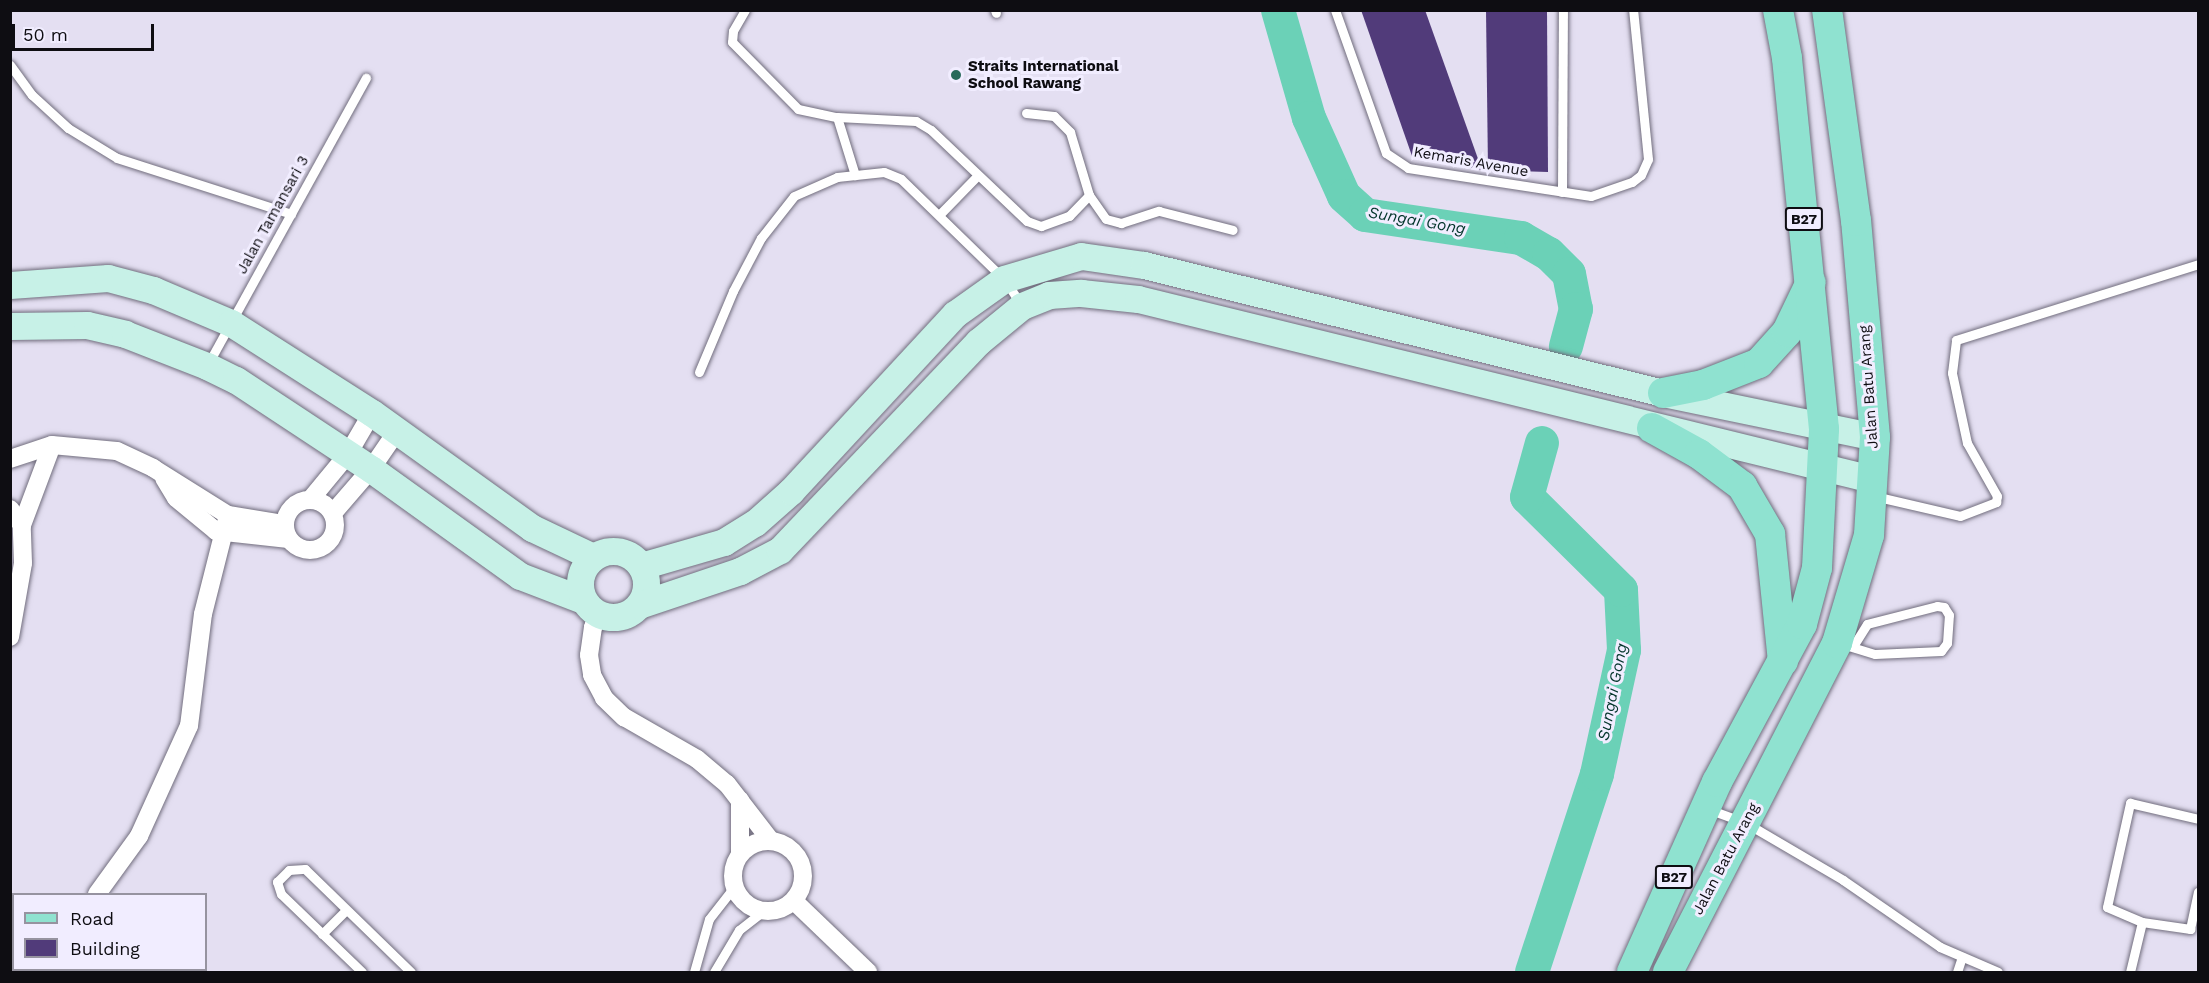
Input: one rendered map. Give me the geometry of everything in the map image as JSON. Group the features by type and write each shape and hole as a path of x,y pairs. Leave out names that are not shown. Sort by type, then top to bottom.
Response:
{"main road":[{"name":"B27","path":"1632,972 1706,808 1802,624 1817,568 1824,429 1811,282 1778,10"},
{"name":"Jalan Batu Arang","path":"1668,972 1746,823 1845,644 1862,564 1872,487 1875,437 1856,221 1827,10"},
{"path":"1663,393 1703,384 1759,363 1787,332 1811,282"},
{"path":"1652,428 1699,454 1742,486 1770,534 1783,664"}],"street":[{"path":"641,566 724,542 755,523 791,491 956,314 1004,279 1081,256 1144,266 1663,393 1824,429 1875,437"},
{"path":"10,285 108,278 153,290 231,323 372,413 532,528 593,557"},
{"path":"10,326 87,324 125,334 207,366 236,380 348,454 520,576 591,608 622,617 639,605 740,572 780,550 978,342 1022,306 1049,295 1081,293 1138,299 1822,469 1872,487"},
{"path":"287,532 290,509 310,500 348,454 372,413"},
{"path":"333,513 371,470 397,431"},
{"path":"10,459 52,445 117,451 228,515 287,532 303,549 319,549 335,530 333,513 323,503 310,500"},
{"path":"10,637 23,563 22,525 52,445"},
{"path":"164,478 176,498 206,524 225,534 287,532"},
{"path":"10,510 22,525"},
{"path":"98,893 139,836 189,726 203,614 228,515"},
{"path":"639,605 646,586 641,566 634,558 614,551 593,557 581,572 594,627 589,655 592,675 604,698 624,717 697,759 740,800 771,841 791,850 803,869 800,891 794,901 774,911 763,911 745,903 734,887 732,875 740,854 740,800"},
{"path":"740,854 759,842 771,841"},
{"path":"794,901 868,972"}],"lane":[{"path":"745,10 733,31 732,42 741,54 798,109 837,117 916,121 1027,221 1041,226 1069,216 1089,195"},
{"name":"Kemaris Avenue","path":"1335,10 1386,153 1408,168 1591,196 1632,182 1641,176 1648,159 1633,10"},
{"path":"1562,192 1563,10"},
{"path":"10,65 32,95 68,128 117,158 291,214"},
{"name":"Jalan Tamansari 3","path":"207,366 366,78"},
{"path":"1026,113 1054,116 1070,132 1089,195 1106,219 1121,223 1159,211 1233,230"},
{"path":"837,117 855,175"},
{"path":"699,372 756,247 794,196 837,177 884,172 901,179 940,214 1004,279 1022,306"},
{"path":"940,214 978,175"},
{"path":"1872,487 1960,516 1996,501 1997,496 1967,443 1952,373 1956,340 2199,264"},
{"path":"1937,606 1944,607 1949,615 1947,643 1941,651 1875,654 1845,644 1867,624 1937,606"},
{"path":"2199,819 2130,803 2107,907 2142,922 2190,929 2199,892"},
{"path":"1706,808 1746,823 1843,880 1940,947 1998,972"},
{"path":"362,972 281,894 277,882 289,870 305,869 411,972"},
{"path":"694,972 710,919 734,887"},
{"path":"322,934 346,910"},
{"path":"714,972 739,930 763,911"},
{"path":"2130,972 2142,922"},
{"path":"1957,972 1962,957"}],"building":[{"path":"1361,10 1425,10 1482,170 1412,156"},
{"path":"1486,10 1547,10 1548,172 1488,170"}],"waterway":[{"name":"Sungai Gong","path":"1278,10 1309,118 1344,196 1365,215 1521,238 1549,254 1569,274 1576,309 1566,347"},
{"name":"Sungai Gong","path":"1532,972 1597,774 1624,650 1621,590 1527,497 1542,443"}],"place":[{"name":"Straits International School Rawang","path":"956,75"}]}
